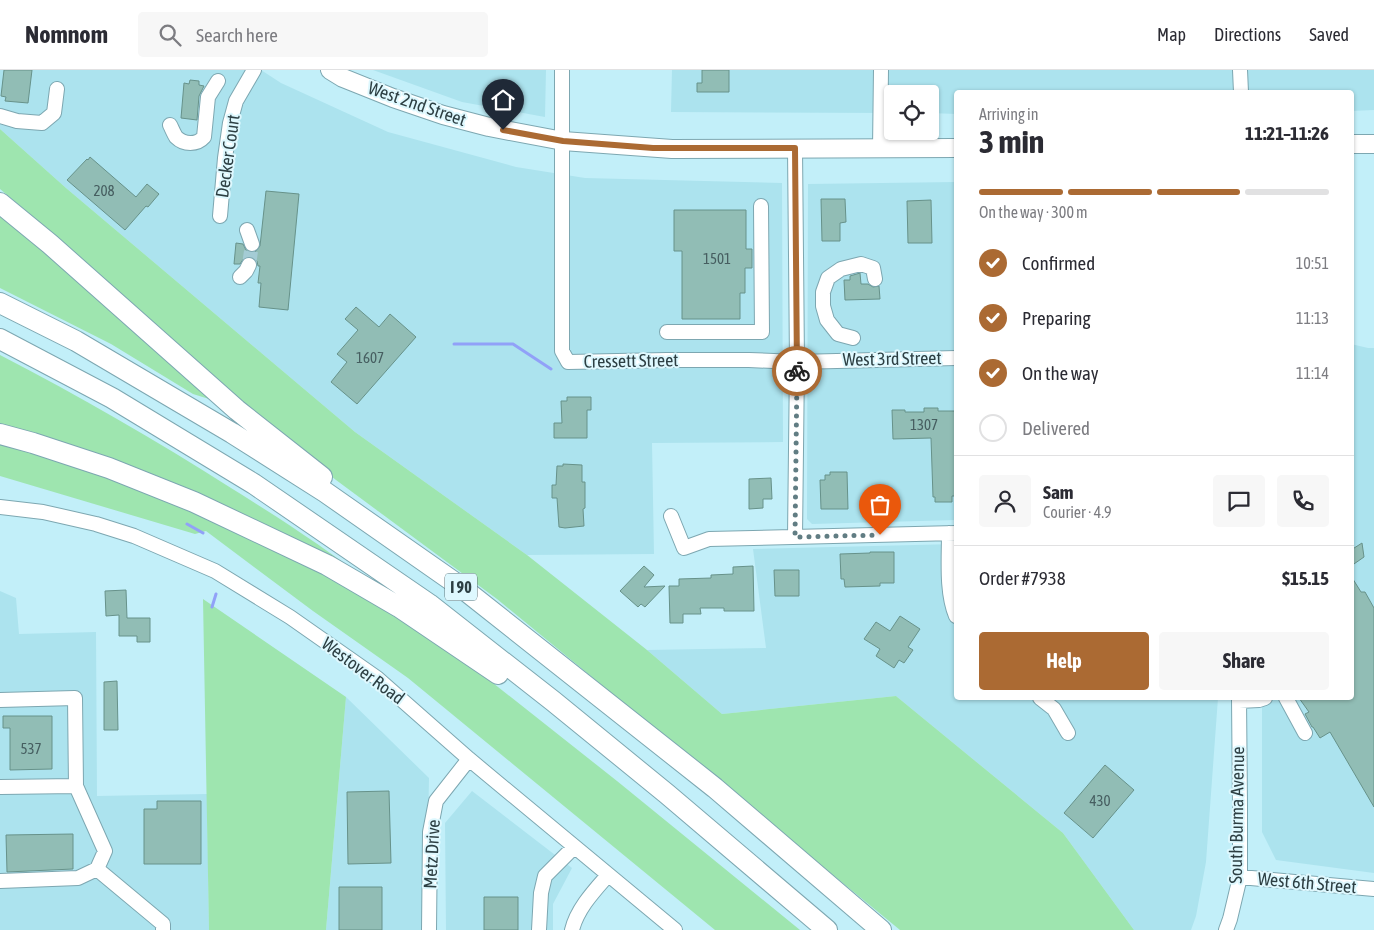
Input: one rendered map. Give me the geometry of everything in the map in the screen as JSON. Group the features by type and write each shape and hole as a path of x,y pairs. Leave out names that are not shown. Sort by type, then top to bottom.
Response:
{"highway":[{"name":"I 90","path":"0,203 50,244 237,410 715,788 881,930"},
{"name":"I 90","path":"0,303 76,342 232,433 325,492 461,587"},
{"name":"I 90","path":"0,339 112,398 254,484 421,598 553,701 667,794 827,930"},
{"name":"I 90","path":"0,434 109,468 194,502 327,565 399,607 484,664 667,794"}],"main road":[{"name":"West 2nd Street","path":"330,70 343,78 393,98 443,114 489,128 563,141 672,148 954,148"},
{"path":"1354,144 1374,144"}],"street":[{"name":"Decker Court","path":"220,216 230,123 236,101 254,70"},
{"path":"562,70 563,141"},
{"path":"880,149 882,70"},
{"path":"1240,70 1241,90"},
{"path":"170,125 176,136 184,142 200,142 204,137 208,97 218,81"},
{"path":"0,116 17,121 42,124 54,113 57,89"},
{"name":"Cressett Street","path":"563,141 562,351 568,362 749,360 797,362"},
{"path":"795,148 797,362 795,537"},
{"path":"668,332 762,332 762,206"},
{"path":"248,230 252,244"},
{"path":"853,338 838,334 827,320 823,306 823,292 828,278 841,269 861,264 873,268 876,279"},
{"path":"240,278 248,265"},
{"name":"West 3rd Street","path":"797,362 954,358"},
{"name":"Westover Road","path":"0,507 43,512 96,524 134,536 215,571 290,617 377,678 574,847 675,930"},
{"path":"671,516 684,548 709,539 952,533 950,587 954,611"},
{"path":"0,700 75,698 76,786 105,851 97,869 78,878 0,881"},
{"path":"1043,700 1054,709 1068,733"},
{"name":"South Burma Avenue","path":"1226,930 1240,878 1239,700"},
{"path":"1287,700 1305,733"},
{"name":"Metz Drive","path":"429,930 430,832 436,801 470,759"},
{"path":"0,787 76,786"},
{"path":"539,930 541,893 545,876 574,847"},
{"path":"97,869 163,924 163,930"},
{"path":"572,930 575,919 594,891 608,875"},
{"name":"West 6th Street","path":"1240,878 1374,889"}],"shaded area":[{"path":"0,70 261,70 281,83 388,132 516,167 585,178 782,183 783,442 652,443 654,554 527,555 355,432 66,188 0,129"},
{"path":"373,70 546,70 545,117 462,102"},
{"path":"672,70 1374,70 1374,110 1354,111 1354,90 954,90 954,114 939,113 939,85 884,85 884,113 671,112"},
{"path":"954,182 954,520 812,524 807,519 808,184"},
{"path":"1354,345 1374,348 1374,873 1276,860 1262,832 1262,700 1354,700"},
{"path":"954,544 954,700 1218,700 1206,862 1196,916 1191,930 1134,930 1063,833 896,696 722,714 647,650 766,648 753,549"},
{"path":"0,591 16,598 19,634 96,632 97,796 207,794 209,930 0,930"},
{"path":"346,697 429,778 426,930 326,930"},
{"path":"472,791 572,868 553,904 553,930 446,930 445,823"}],"green space":[{"path":"0,129 66,188 355,432 527,555 647,650 722,714 896,696 1063,833 1134,930 900,930 497,599 336,480 245,408 37,220 0,189"},
{"path":"0,212 199,386 209,399 193,394 111,344 0,288"},
{"path":"0,355 59,386 203,470 302,534 370,583 0,426"},
{"path":"0,441 102,472 215,519 307,565 383,608 469,664 617,781 800,930 715,930 408,678 313,611 206,531 195,534 0,476"},
{"path":"203,599 346,697 326,930 209,930"}],"building":[{"path":"4,70 32,70 28,103 5,101 6,97 1,96"},
{"path":"702,70 729,70 729,92 697,92 697,83 702,83"},
{"path":"190,80 199,81 199,85 204,86 199,96 197,120 181,118 184,83 189,84"},
{"path":"90,157 136,197 147,184 159,194 125,230 67,180"},
{"path":"266,191 299,194 288,310 259,307 261,283 258,283 260,266 258,266 257,261 253,257 248,256 240,264 234,264 236,243 243,244 246,250 251,253 255,252 260,246"},
{"path":"821,199 845,199 846,222 840,223 840,241 822,241"},
{"path":"931,200 932,243 908,243 907,201"},
{"path":"674,210 746,210 746,249 752,249 752,268 745,268 745,293 740,293 740,319 682,319 682,251 674,251"},
{"path":"860,273 861,284 868,284 873,287 879,286 880,299 845,300 844,280 850,280 850,276"},
{"path":"356,307 379,327 390,314 416,337 357,404 331,382 347,362 337,354 358,330 345,319"},
{"path":"567,397 591,397 591,410 587,410 587,438 554,438 554,423 562,423 561,401 567,401"},
{"path":"924,408 938,408 938,411 954,411 954,496 952,496 952,502 935,502 935,497 933,497 931,438 893,439 892,410 924,412"},
{"path":"563,464 582,465 582,482 585,482 584,526 559,527 557,498 552,498 552,485 556,485 557,466 563,466"},
{"path":"830,472 847,472 848,509 821,509 820,480 825,480 825,475 830,475"},
{"path":"771,478 772,499 763,499 763,508 749,509 749,479"},
{"path":"1362,543 1364,557 1354,564 1354,548"},
{"path":"894,552 894,583 880,583 880,586 845,587 844,579 841,579 840,554"},
{"path":"644,566 654,575 644,587 665,586 645,607 641,604 638,607 620,591"},
{"path":"753,566 754,611 724,611 724,608 700,608 701,614 683,614 683,623 670,623 669,586 679,586 679,579 711,578 711,575 733,574 733,567"},
{"path":"774,570 799,570 799,596 775,596"},
{"path":"1354,581 1361,592 1365,592 1374,608 1374,807 1330,732 1320,738 1305,714 1309,712 1300,700 1354,700"},
{"path":"126,590 127,618 150,618 150,642 137,642 137,636 119,636 119,615 106,616 105,591"},
{"path":"900,616 920,629 908,647 913,650 904,663 899,660 894,668 876,656 880,649 864,639 876,622 890,631"},
{"path":"117,681 118,730 104,730 104,682"},
{"path":"3,716 52,716 52,769 10,770 10,728 3,728"},
{"path":"1105,765 1134,790 1093,838 1064,813"},
{"path":"389,791 391,863 348,864 347,792"},
{"path":"157,801 201,801 201,864 144,864 144,809 157,809"},
{"path":"73,834 73,869 7,872 6,835"},
{"path":"339,887 382,887 382,930 339,930"},
{"path":"484,897 518,897 518,930 484,930"}],"waterway":[{"path":"454,344 513,344 551,369"},
{"path":"187,524 203,533"},
{"path":"212,607 216,594"}],"tunnel":[{"path":"249,265 252,244"}],"way so far":[{"path":"797,371 795,537 880,535"}],"route":[{"path":"503,130 563,141 653,148 795,148 797,371"}]}
